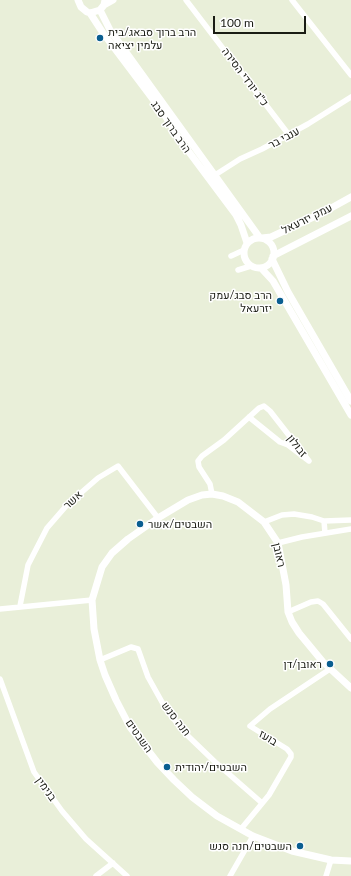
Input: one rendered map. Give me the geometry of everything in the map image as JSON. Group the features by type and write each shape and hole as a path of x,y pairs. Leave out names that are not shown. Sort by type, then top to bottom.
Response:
{"street":[{"name":"הרב ברוך סבג","path":"78,0 81,8 90,13 103,33 164,114 180,140 236,215 241,224 246,246"},
{"path":"90,13 113,0"},
{"name":"כ\"ג יורדי הסירה","path":"186,0 289,135"},
{"path":"292,0 351,75"},
{"name":"הרב ברוך סבג","path":"103,5 110,30 261,238"},
{"name":"ענבי בר","path":"215,175 240,159 289,135 351,97"},
{"name":"עמק יזרעאל","path":"261,238 286,230 351,197"},
{"name":"עמק יזרעאל","path":"273,258 350,217"},
{"path":"231,256 246,246 253,239 261,238 272,245 273,258 288,292 351,400"},
{"path":"246,246 244,257 251,266"},
{"path":"238,270 251,266 262,268 268,265 273,258"},
{"path":"262,268 273,281 351,415"},
{"name":"זבולון","path":"212,494 210,484 199,466 198,461 202,456 224,440 249,417 259,408 264,406 270,411 309,461 288,445 280,442 249,417"},
{"name":"אשר","path":"20,606 28,565 47,528 67,505 98,478 118,466 158,518"},
{"name":"ראובן","path":"158,518 188,500 202,495 212,494 223,496 238,502 264,522 278,543 286,585 288,612 292,622 298,633 330,669 351,688"},
{"path":"264,522 282,515 294,514 324,521 351,520"},
{"name":"השבטים","path":"158,518 128,539 112,553 102,567 92,600 94,629 100,660 105,676 130,727 157,762 174,780 192,798 217,816 253,836 292,851 331,860 351,861"},
{"path":"324,521 325,533"},
{"path":"278,543 351,529"},
{"path":"0,609 92,600"},
{"path":"288,612 311,602 318,601 323,604 351,639"},
{"name":"חנה סנש","path":"100,660 132,648 138,649 148,677 167,711 188,736 262,803"},
{"name":"בועז","path":"241,829 269,795 292,757 287,749 250,726 270,709 330,669"},
{"name":"בנימין","path":"0,679 34,772 62,811 86,839 127,876"},
{"path":"230,876 253,836"},
{"path":"326,876 331,860"},
{"path":"96,876 113,863"}],"place":[{"name":"הרב ברוך סבאג/בית עלמין יציאה","path":"100,38"},
{"name":"הרב סבג/עמק יזרעאל","path":"280,301"},
{"name":"השבטים/אשר","path":"140,524"},
{"name":"ראובן/דן","path":"330,664"},
{"name":"השבטים/יהודית","path":"167,767"},
{"name":"השבטים/חנה סנש","path":"300,846"}]}
